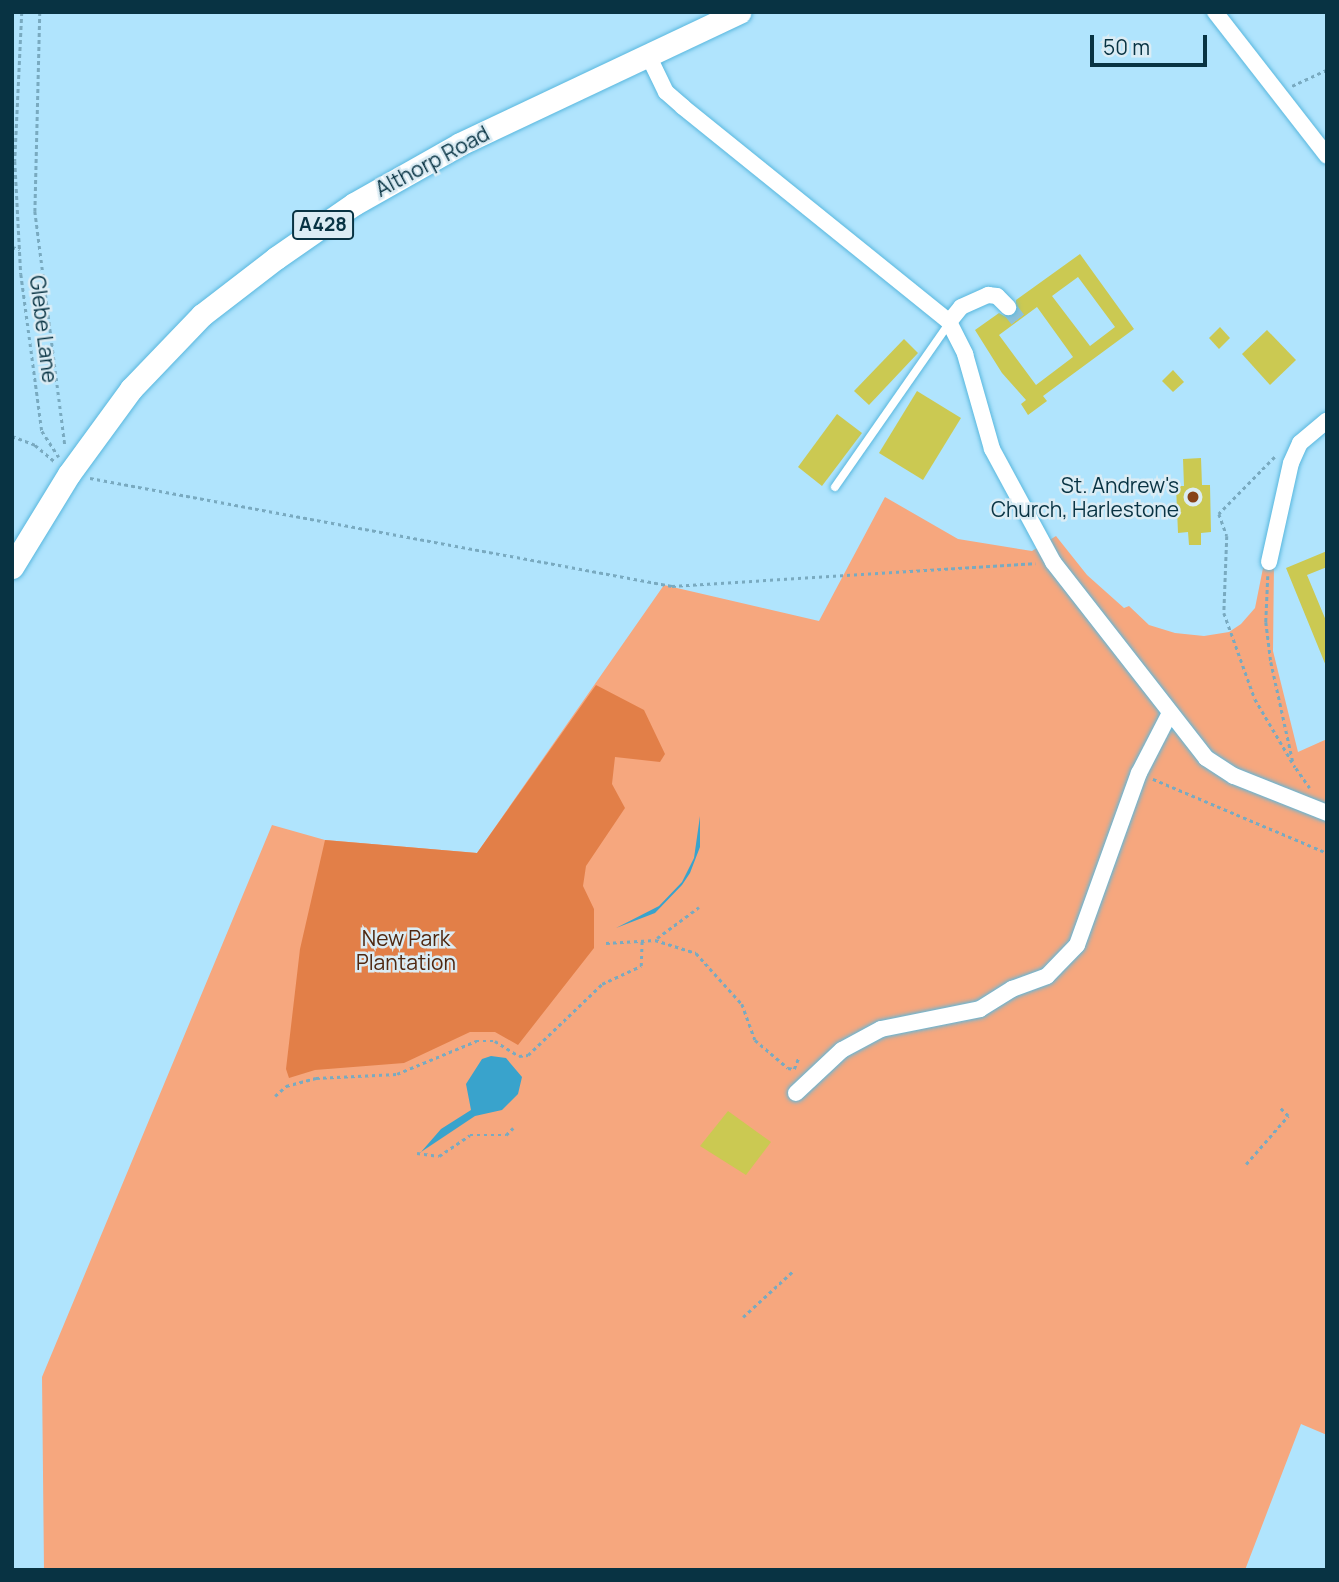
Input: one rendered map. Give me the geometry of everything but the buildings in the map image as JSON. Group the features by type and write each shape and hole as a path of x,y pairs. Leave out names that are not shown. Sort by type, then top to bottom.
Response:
{"main road":[{"name":"Althorp Road","path":"12,567 69,474 131,388 202,315 276,258 354,204 460,144 739,12"}],"street":[{"path":"1215,12 1276,94 1327,156"},
{"path":"649,55 666,92 682,107 950,322 965,354 992,449 1053,562 1169,715 1206,758 1234,776 1327,813"},
{"path":"950,322 961,307 988,295 998,296 1008,307"},
{"path":"1269,562 1279,504 1300,443 1327,420"},
{"path":"796,1093 842,1050 881,1029 980,1009 1012,989 1047,976 1077,945 1139,773 1169,715"}],"lane":[{"path":"835,487 878,419 942,340 950,322"}],"path":[{"name":"Glebe Lane","path":"22,12 14,156 20,249 42,431 69,474"},
{"path":"40,12 35,211 69,474"},
{"path":"1276,94 1327,70"},
{"path":"12,97 18,97"},
{"path":"12,247 20,249"},
{"path":"12,436 36,445 69,474 672,586 1053,562"},
{"path":"1300,443 1274,457 1219,514 1227,536 1224,613 1228,632 1255,699 1311,789"},
{"path":"1269,562 1266,622 1270,662 1295,767"},
{"path":"1139,773 1327,853"},
{"path":"655,940 699,907"},
{"path":"275,1096 286,1086 316,1078 397,1074 476,1041 495,1041 519,1056 528,1055 602,984 641,966 642,939"},
{"path":"606,943 655,940 696,953 743,1004 755,1040 788,1068 794,1069 798,1059"},
{"path":"1246,1164 1288,1116 1280,1108"},
{"path":"416,1153 439,1156 470,1135 506,1135 513,1128"},
{"path":"743,1317 792,1272"}],"green space":[{"path":"885,497 958,539 1032,551 1056,536 1087,575 1124,608 1129,606 1149,625 1175,633 1204,636 1229,632 1241,624 1255,608 1264,563 1274,563 1273,651 1298,752 1327,739 1327,1435 1301,1424 1245,1570 44,1570 42,1377 272,825 325,840 477,853 664,585 819,621"},
{"name":"New Park Plantation","path":"596,685 644,710 665,754 660,762 615,757 612,784 625,808 586,866 583,886 594,909 594,948 518,1045 495,1032 470,1032 404,1063 315,1070 289,1078 286,1069 300,949 325,840 477,853"}],"water":[{"path":"700,816 700,847 682,885 655,913 616,928 659,906 682,882 694,858"},
{"path":"491,1056 506,1058 522,1077 518,1094 502,1110 475,1116 421,1152 441,1129 471,1110 466,1084 482,1059"}],"tunnel":[{"path":"1008,307 1018,320"}],"place":[{"name":"St. Andrew's Church, Harlestone","path":"1193,497"}]}
